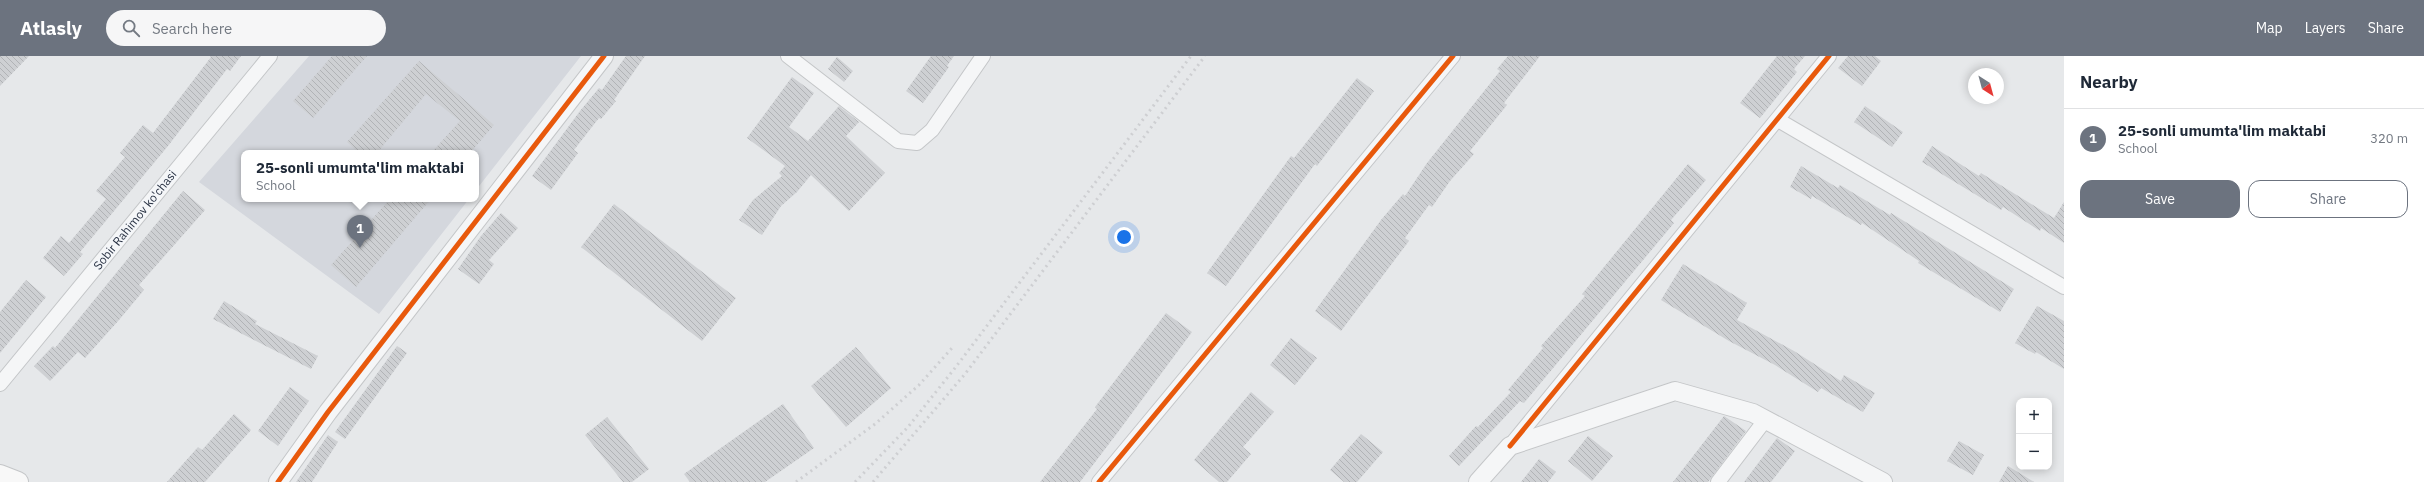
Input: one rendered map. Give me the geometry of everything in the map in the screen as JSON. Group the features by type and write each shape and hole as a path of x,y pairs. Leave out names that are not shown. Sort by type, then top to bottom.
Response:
{"main road":[{"path":"0,475 18,482"}],"street":[{"name":"Sobir Rahimov ko'chasi","path":"0,384 270,56"},
{"path":"278,482 328,412 604,56"},
{"path":"788,56 898,141 918,143 932,130 983,56"},
{"path":"1099,482 1453,56"},
{"path":"1478,482 1510,446 1829,56"},
{"path":"1778,120 2064,287"},
{"path":"1510,446 1676,391 1753,413 1883,482"},
{"path":"1718,482 1766,420"}],"shaded area":[{"path":"309,56 581,56 479,186 479,150 241,150 241,202 467,202 379,314 199,182"}],"building":[{"path":"0,56 29,56 0,86"},
{"path":"210,56 241,56 230,71 227,69 168,146 80,252 83,254 64,276 43,258 61,236 69,243 106,199 96,191 125,157 120,153 143,125 153,133 211,57"},
{"path":"332,56 367,56 313,118 293,101"},
{"path":"626,56 645,56 614,100 616,101 601,119 599,118 574,150 578,153 551,190 532,176 580,111 599,88 602,90"},
{"path":"931,56 954,56 947,66 949,67 923,103 906,91"},
{"path":"1508,56 1540,56 1504,103 1507,105 1470,151 1474,154 1450,181 1432,207 1429,205 1405,238 1409,241 1341,331 1315,311 1381,220 1403,194 1405,196 1427,163 1500,71 1497,69"},
{"path":"1777,56 1805,56 1794,69 1797,72 1760,118 1740,103"},
{"path":"1848,56 1875,56 1881,61 1862,86 1838,68"},
{"path":"837,57 853,71 844,82 828,69"},
{"path":"419,61 494,125 473,150 434,150 460,121 426,94 379,150 356,150 347,142"},
{"path":"792,77 814,93 789,127 808,141 839,106 859,122 846,136 885,173 849,211 811,175 797,192 781,206 762,235 739,220 753,200 782,176 779,173 785,166 747,138"},
{"path":"1357,78 1374,91 1317,166 1315,164 1226,286 1207,273 1291,156 1294,158"},
{"path":"1865,106 1903,132 1892,147 1854,122"},
{"path":"1932,146 1979,176 1981,173 2054,218 2064,202 2064,243 2041,228 2040,231 2003,207 2001,210 1922,162"},
{"path":"1688,164 1706,180 1671,220 1674,223 1524,403 1520,401 1459,466 1449,456 1476,426 1478,427 1511,392 1508,390 1543,348 1541,346 1585,296 1582,294"},
{"path":"1801,166 1838,188 1840,185 1890,215 1891,213 2014,289 2000,312 1918,263 1919,261 1862,223 1861,225 1812,196 1811,199 1790,187"},
{"path":"183,191 205,210 139,285 144,290 85,358 78,352 50,381 34,366 53,346 55,348"},
{"path":"387,202 428,202 356,287 331,265"},
{"path":"614,204 736,298 702,341 581,247"},
{"path":"501,213 518,228 489,260 494,264 479,284 458,269 481,236"},
{"path":"1683,264 1747,303 1737,320 1794,351 1841,381 1844,375 1875,393 1863,412 1821,388 1818,392 1775,365 1729,341 1661,300"},
{"path":"26,280 46,297 0,353 0,312"},
{"path":"224,301 257,321 255,324 318,356 311,369 213,319"},
{"path":"2037,306 2064,321 2064,369 2036,352 2035,354 2015,343"},
{"path":"1166,313 1192,332 1118,432 1080,482 1040,482 1097,409 1095,407"},
{"path":"1291,338 1317,358 1295,385 1270,365"},
{"path":"397,346 407,353 345,439 335,432"},
{"path":"856,347 891,388 846,427 811,386"},
{"path":"290,387 309,401 278,446 258,431"},
{"path":"1251,392 1274,412 1243,447 1251,454 1227,482 1219,482 1194,460"},
{"path":"783,404 814,448 765,482 690,482 684,474"},
{"path":"234,414 251,430 205,482 167,482 198,447 202,450"},
{"path":"1724,416 1746,431 1708,482 1673,482"},
{"path":"607,417 649,469 632,482 623,482 585,435"},
{"path":"1361,434 1383,452 1357,482 1344,482 1330,470"},
{"path":"328,435 338,442 312,482 296,482"},
{"path":"1588,436 1613,456 1592,481 1568,461"},
{"path":"1777,438 1795,451 1771,482 1744,482"},
{"path":"1959,441 1984,455 1973,475 1947,461"},
{"path":"1539,459 1556,472 1548,482 1521,482"},
{"path":"2008,466 2034,482 1999,482"}],"railway":[{"path":"855,482 908,427 955,368 1191,56"},
{"path":"873,482 965,374 1205,56"},
{"path":"796,482 875,424 919,385 952,348"}],"cycle path":[{"path":"278,482 328,412 604,56"},
{"path":"1099,482 1453,56"},
{"path":"1510,446 1829,56"}],"place":[{"name":"25-sonli umumta'lim maktabi","path":"360,248"}]}
